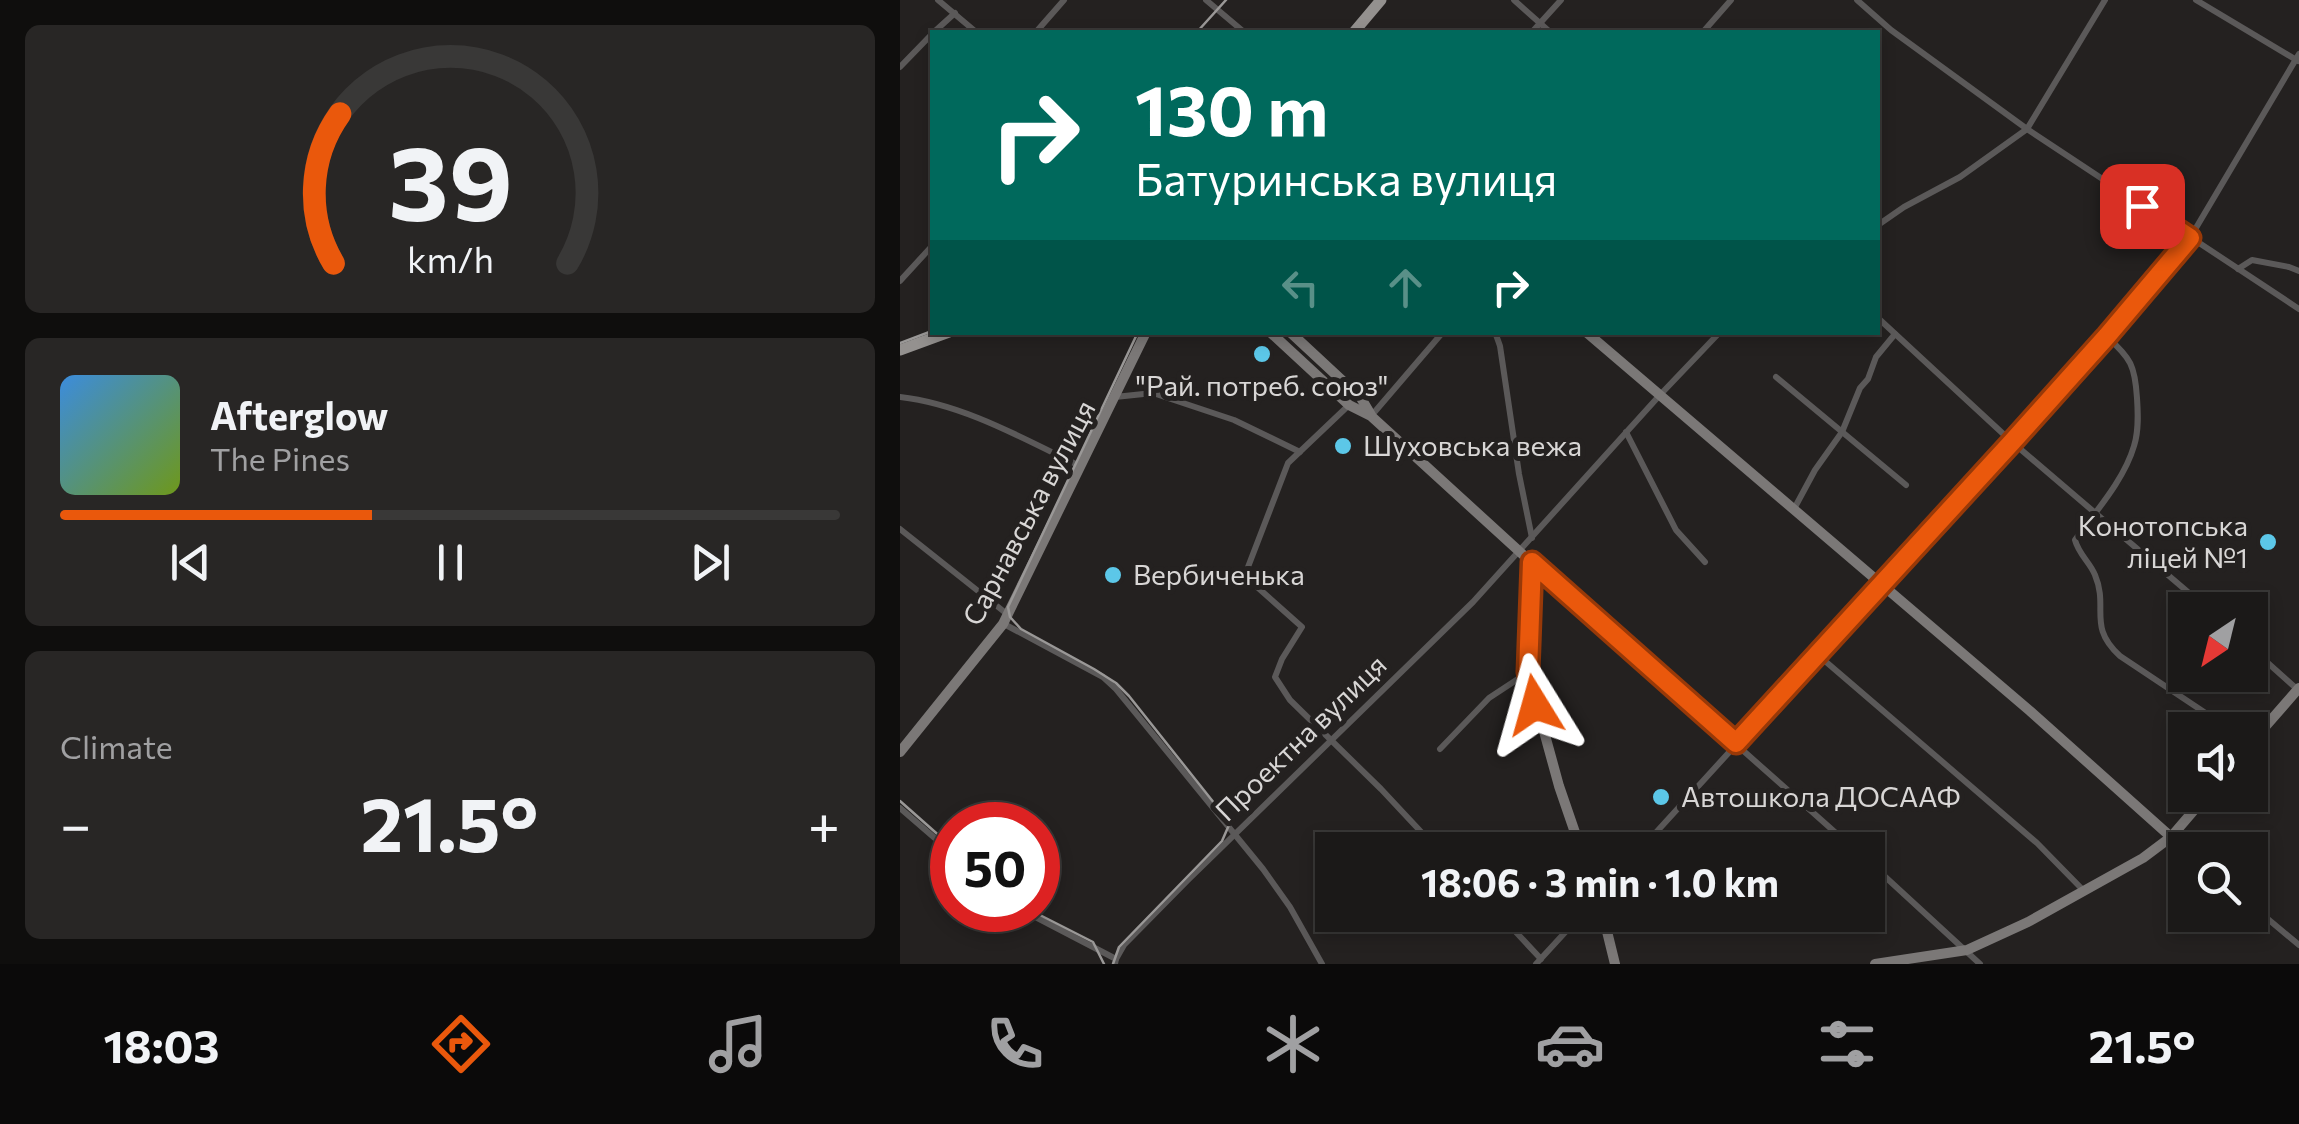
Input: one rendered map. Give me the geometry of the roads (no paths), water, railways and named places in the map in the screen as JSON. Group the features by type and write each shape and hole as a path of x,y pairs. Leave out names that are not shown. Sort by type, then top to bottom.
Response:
{"main road":[{"path":"1356,30 1381,0"},
{"path":"900,350 942,335"},
{"name":"Сарнавська вулиця","path":"900,752 1005,619 1145,335"},
{"path":"1273,335 1349,405 1371,416 1532,562 1528,672 1576,832"},
{"path":"1293,335 1361,398 1371,416"},
{"path":"1589,335 2030,711 2168,835"},
{"path":"2268,723 2298,688"},
{"path":"2176,832 2193,812"},
{"path":"1875,964 1966,950 2085,892 2168,840"},
{"path":"1607,932 1615,964"}],"street":[{"path":"938,0 974,30"},
{"path":"1038,30 1064,0"},
{"path":"1206,0 1242,30"},
{"path":"1514,0 1548,30"},
{"path":"1534,30 1561,0"},
{"path":"1705,30 1731,0"},
{"path":"1857,0 1891,30 2027,129 2299,309"},
{"path":"1880,224 1960,177 2027,129 2105,0"},
{"path":"1656,832 2012,442 2190,238 2298,59 2196,0"},
{"path":"938,30 955,13"},
{"path":"900,67 930,38"},
{"path":"900,281 930,248"},
{"path":"2238,269 2252,260 2289,266 2299,272"},
{"path":"1880,320 2012,442 2187,592"},
{"path":"1793,510 1814,470 1842,432 1876,357 1895,334"},
{"path":"1371,416 1440,335"},
{"path":"1496,335 1532,538"},
{"name":"Проектна вулиця","path":"1116,961 1124,945 1473,602 1717,335"},
{"path":"2107,336 2127,354 2136,376 2135,444 2120,477 2075,540 2078,551 2094,572 2105,643 2203,712"},
{"path":"1776,378 1906,485"},
{"path":"1115,396 1154,393 1234,420 1300,452"},
{"path":"900,398 966,414 1081,466"},
{"path":"1349,405 1288,463 1248,567 1256,586 1302,627 1275,677 1290,700 1421,832"},
{"path":"1626,432 1676,530 1705,562"},
{"path":"900,529 1005,619 1110,683 1235,834 1290,907 1322,964"},
{"path":"1532,562 1835,832"},
{"path":"1818,656 2037,843 2085,892"},
{"path":"2268,662 2298,688"},
{"path":"1440,748 1489,698 1528,672"},
{"path":"900,808 930,834"},
{"path":"1885,876 1980,964"},
{"path":"2268,919 2299,945"},
{"path":"1060,931 1116,961"},
{"path":"1514,932 1538,961 1565,932"}],"tram line":[{"path":"1199,30 1226,0"},
{"path":"900,343 930,332"},
{"path":"1113,964 1119,947 1222,841 1229,825 1116,683 1021,629 1010,617 1008,607 1137,335"},
{"path":"900,801 930,828"},
{"path":"1060,925 1093,942 1104,964"}],"place":[{"name":"\"Рай. потреб. союз\"","path":"1262,354"},
{"name":"Шуховська вежа","path":"1343,446"},
{"name":"Конотопська ліцей №1","path":"2268,542"},
{"name":"Вербиченька","path":"1113,575"},
{"name":"Автошкола ДОСААФ","path":"1661,797"}]}
